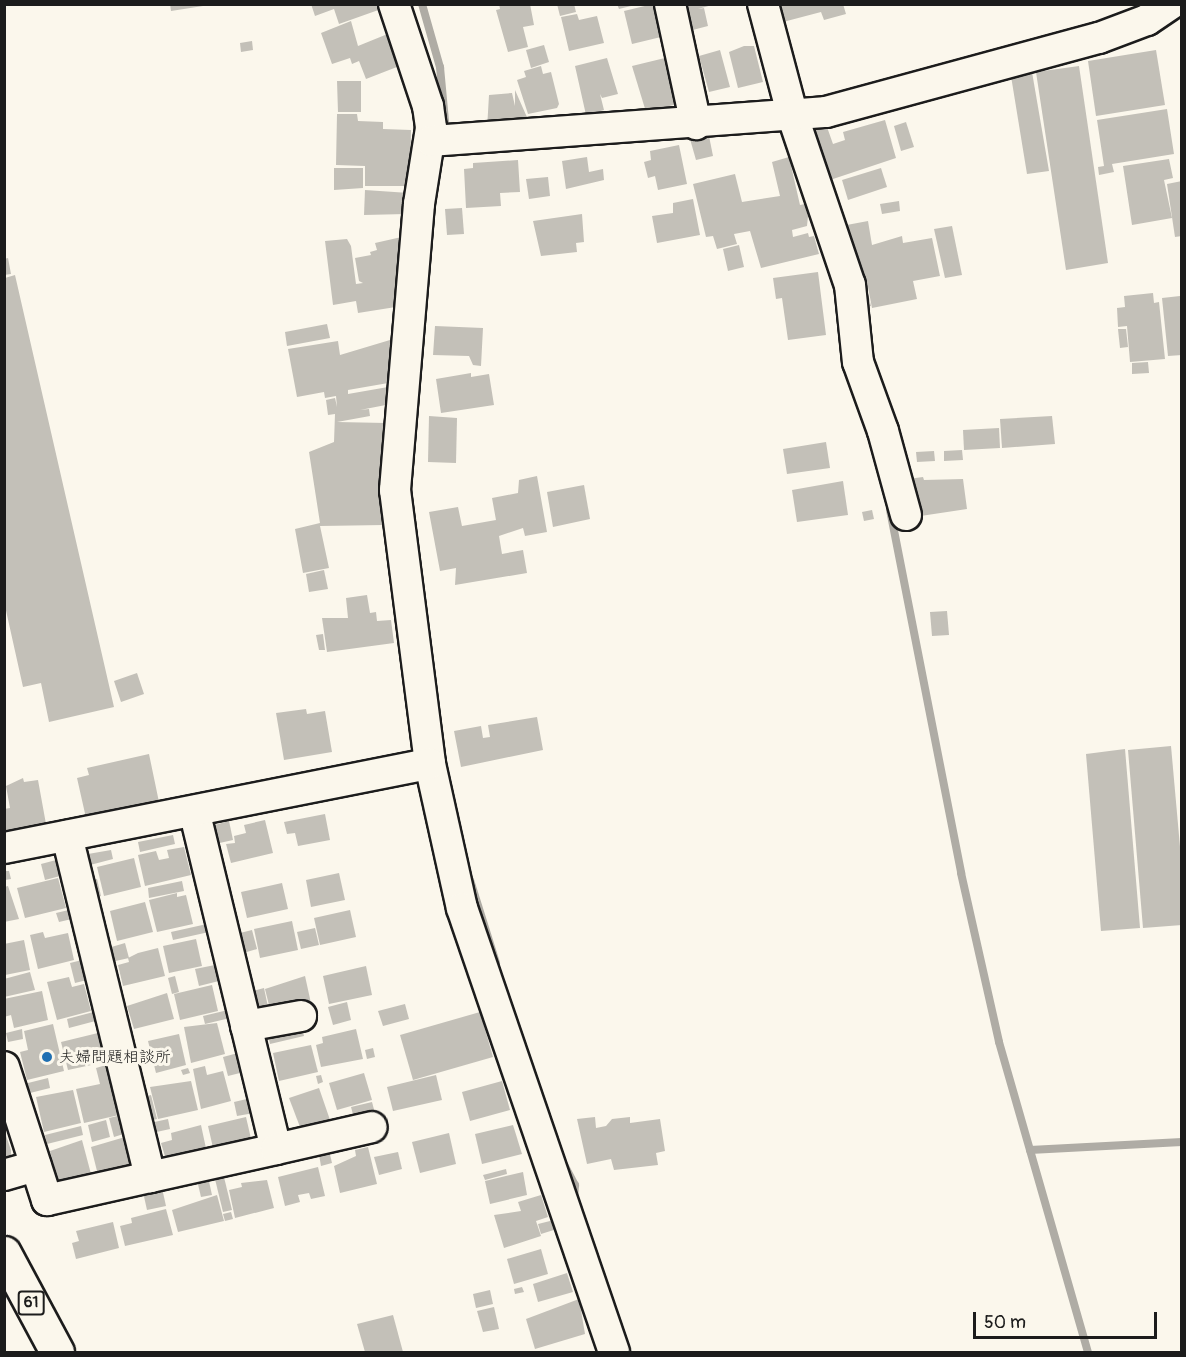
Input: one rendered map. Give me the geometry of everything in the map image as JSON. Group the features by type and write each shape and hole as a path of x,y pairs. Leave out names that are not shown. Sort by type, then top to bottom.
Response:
{"main road":[{"name":"61","path":"4,1253 57,1353"}],"street":[{"path":"394,4 441,140 419,204 395,490 430,764 462,908 614,1353"},
{"path":"670,4 696,124"},
{"path":"763,4 785,118 850,285 858,362 884,431 906,515"},
{"path":"441,140 785,118 864,103 1099,38 1147,20 1171,4"},
{"path":"4,848 430,764"},
{"path":"194,811 276,1149"},
{"path":"67,836 150,1177"},
{"path":"246,1026 301,1016"},
{"path":"4,1067 47,1200 372,1127"},
{"path":"4,1175 36,1167"}],"building":[{"path":"170,4 203,4 203,6 171,11"},
{"path":"311,4 382,4 384,8 339,24 334,9 315,16"},
{"path":"499,4 530,4 534,25 523,27 528,47 508,52 496,10 500,9"},
{"path":"557,4 574,4 576,12 560,16"},
{"path":"617,4 635,4 635,5 619,9"},
{"path":"653,4 661,37 632,44 624,11"},
{"path":"774,4 843,4 846,14 824,20 821,12 783,22"},
{"path":"685,5 712,5 698,9 704,8 708,26 681,33 688,13"},
{"path":"577,14 579,20 597,16 604,43 569,51 561,17"},
{"path":"351,21 358,46 390,33 402,65 366,79 359,61 352,64 350,58 332,64 321,33"},
{"path":"252,41 253,50 241,52 240,43"},
{"path":"544,45 549,62 531,68 526,50"},
{"path":"744,46 754,46 763,82 738,88 729,52"},
{"path":"720,50 730,87 709,92 699,56"},
{"path":"1156,50 1165,105 1096,116 1088,61"},
{"path":"669,57 681,103 646,112 632,66"},
{"path":"607,58 618,94 602,98 600,94 604,110 586,115 575,66"},
{"path":"541,66 543,74 551,72 559,104 557,108 528,114 517,80 526,77 524,71"},
{"path":"1079,66 1108,263 1066,270 1036,72"},
{"path":"1032,72 1049,171 1027,174 1011,76"},
{"path":"337,81 361,81 361,112 338,112"},
{"path":"515,90 530,124 487,129 489,95 512,93 515,106"},
{"path":"1167,109 1174,154 1112,164 1114,172 1099,175 1098,167 1104,166 1097,120"},
{"path":"337,114 357,114 358,121 383,122 383,129 411,130 410,186 365,186 365,166 336,165"},
{"path":"885,120 896,158 818,184 803,134 827,127 833,144 845,140 843,132"},
{"path":"906,122 914,147 901,151 894,126"},
{"path":"709,136 713,156 696,160 690,139"},
{"path":"679,145 687,184 658,190 655,176 648,178 644,162 651,160 650,151"},
{"path":"587,157 589,172 603,169 604,180 566,189 562,161"},
{"path":"789,157 800,205 805,204 808,216 807,226 792,230 793,237 808,233 809,237 814,236 819,254 761,268 750,231 734,234 737,244 717,249 713,236 706,237 693,184 735,174 742,202 780,196 772,162"},
{"path":"1169,159 1173,178 1164,180 1172,218 1132,225 1123,166"},
{"path":"518,160 520,192 500,193 501,206 466,208 464,169 473,168 473,163"},
{"path":"334,168 363,168 363,188 334,190"},
{"path":"881,168 887,187 848,200 842,180"},
{"path":"548,177 550,196 529,199 526,179"},
{"path":"1182,181 1182,236 1175,237 1167,184"},
{"path":"365,190 409,193 406,214 364,215"},
{"path":"693,199 700,235 657,243 652,216 673,213 673,203"},
{"path":"899,201 900,211 882,214 880,204"},
{"path":"462,208 464,234 447,235 445,209"},
{"path":"582,214 584,242 576,243 577,252 541,256 533,221"},
{"path":"868,221 872,245 902,236 903,243 932,238 940,276 913,281 917,299 872,308 868,287 852,291 836,227"},
{"path":"952,226 962,275 945,278 934,229"},
{"path":"406,236 402,306 358,313 356,301 333,305 325,241 347,239 351,246 356,284 363,283 359,281 355,258 371,255 370,252 377,250 375,243"},
{"path":"739,245 744,267 728,271 723,249"},
{"path":"8,258 11,274 4,275 4,259"},
{"path":"818,272 826,335 788,340 782,298 776,299 773,278"},
{"path":"15,275 114,707 49,722 41,683 23,687 5,606 5,278"},
{"path":"867,289 871,306 857,309 853,292"},
{"path":"1153,293 1154,303 1159,302 1165,359 1130,362 1127,326 1118,327 1117,308 1125,307 1124,296"},
{"path":"1180,296 1182,355 1168,356 1162,298"},
{"path":"327,324 330,338 287,346 285,332"},
{"path":"435,326 483,328 481,366 473,365 469,356 433,355"},
{"path":"1118,329 1126,329 1128,347 1120,348"},
{"path":"390,340 394,382 348,390 348,394 388,387 391,404 360,410 369,409 370,416 337,422 386,423 379,491 384,491 384,525 320,526 329,568 303,573 295,529 320,523 309,452 334,442 335,414 328,415 326,400 335,398 337,407 336,396 325,398 324,392 297,397 288,349 338,341 340,355"},
{"path":"1148,362 1149,373 1132,374 1132,363"},
{"path":"471,373 471,377 489,374 494,405 441,413 436,379"},
{"path":"429,416 457,418 456,463 428,462"},
{"path":"1052,416 1055,444 1002,448 1000,419"},
{"path":"999,428 1000,448 964,450 963,430"},
{"path":"826,442 830,468 787,474 783,449"},
{"path":"962,450 963,460 944,461 944,451"},
{"path":"934,451 935,461 917,462 916,452"},
{"path":"537,476 547,532 525,536 523,528 499,536 502,554 523,550 527,573 455,585 456,568 440,571 429,512 458,507 462,526 496,520 492,498 518,493 519,480"},
{"path":"923,477 924,480 963,479 967,509 914,517 908,479"},
{"path":"843,481 848,515 797,522 792,490"},
{"path":"584,485 590,519 553,527 547,492"},
{"path":"872,510 874,519 864,521 862,512"},
{"path":"324,570 328,589 309,592 306,574"},
{"path":"367,595 370,613 376,612 377,621 391,620 394,643 327,652 322,618 348,618 346,598"},
{"path":"947,611 949,635 932,636 930,612"},
{"path":"323,634 325,650 319,650 316,635"},
{"path":"137,673 144,694 121,702 114,681"},
{"path":"306,709 307,714 325,711 332,752 284,760 276,713"},
{"path":"537,717 543,750 461,767 454,731 481,726 483,738 490,737 488,725"},
{"path":"1171,746 1182,869 1182,925 1143,928 1128,750"},
{"path":"1125,749 1140,928 1101,931 1086,754"},
{"path":"149,754 159,802 86,818 77,778 89,775 87,768"},
{"path":"23,778 24,782 38,780 46,824 4,832 4,809 10,808 6,786"},
{"path":"325,814 330,840 298,846 295,833 287,834 284,822"},
{"path":"265,820 273,853 231,863 226,844 235,843 234,836 246,833 244,825"},
{"path":"229,821 233,840 215,844 211,826"},
{"path":"173,835 175,844 140,852 138,842"},
{"path":"184,847 191,875 145,886 138,855 156,851 159,860 169,858 167,850"},
{"path":"111,850 113,859 90,865 88,854"},
{"path":"134,858 141,887 104,896 97,867"},
{"path":"60,859 64,875 45,880 41,864"},
{"path":"4,871 9,871 11,879 5,880"},
{"path":"339,873 345,900 311,907 306,880"},
{"path":"58,878 66,908 25,918 17,888"},
{"path":"97,879 101,896 93,898 89,881"},
{"path":"182,881 184,891 149,898 148,888"},
{"path":"282,883 288,909 247,918 241,892"},
{"path":"8,886 19,919 4,922 4,887"},
{"path":"177,893 177,897 186,895 193,924 157,932 149,900"},
{"path":"145,902 153,932 117,941 110,911"},
{"path":"73,909 76,918 59,922 56,913"},
{"path":"350,910 356,937 320,945 314,918"},
{"path":"292,921 298,950 260,958 254,929"},
{"path":"207,924 209,932 173,940 171,932"},
{"path":"315,928 319,945 301,949 297,932"},
{"path":"252,930 257,949 240,954 236,934"},
{"path":"43,932 45,938 68,933 74,960 38,969 30,935"},
{"path":"196,939 202,966 169,973 163,946"},
{"path":"24,940 30,970 5,975 4,944"},
{"path":"125,943 129,958 111,962 108,948"},
{"path":"158,948 165,976 123,986 118,965 129,962 128,958 138,953"},
{"path":"86,959 91,979 75,983 70,963"},
{"path":"215,965 219,981 199,986 195,969"},
{"path":"366,966 372,995 329,1004 323,976"},
{"path":"30,972 35,990 4,997 4,979"},
{"path":"175,976 179,992 172,994 168,978"},
{"path":"305,976 312,1008 272,1017 265,989"},
{"path":"69,977 72,987 84,984 91,1011 57,1020 47,982"},
{"path":"212,985 218,1011 180,1020 174,994"},
{"path":"264,988 268,1007 255,1011 250,992"},
{"path":"42,991 48,1020 14,1028 11,1015 4,1017 4,999"},
{"path":"167,993 174,1019 134,1029 127,1006"},
{"path":"347,1002 351,1020 333,1025 328,1007"},
{"path":"405,1004 409,1019 383,1026 378,1011"},
{"path":"101,1010 103,1019 69,1028 67,1019"},
{"path":"228,1010 230,1018 205,1024 203,1016"},
{"path":"480,1012 493,1057 413,1080 400,1035"},
{"path":"217,1023 225,1054 191,1063 184,1027"},
{"path":"53,1024 64,1071 27,1080 20,1052 28,1050 24,1031"},
{"path":"302,1028 304,1036 270,1044 268,1035"},
{"path":"22,1029 23,1039 8,1042 6,1033"},
{"path":"356,1029 363,1059 321,1067 316,1045 323,1043 322,1037"},
{"path":"98,1033 105,1062 68,1070 61,1042"},
{"path":"179,1034 186,1065 156,1073 148,1041"},
{"path":"311,1045 318,1072 279,1081 273,1053"},
{"path":"373,1048 375,1057 367,1059 365,1050"},
{"path":"238,1053 244,1072 228,1076 223,1057"},
{"path":"113,1063 117,1079 111,1081 119,1115 84,1123 76,1089 100,1084 96,1068"},
{"path":"205,1066 207,1075 223,1071 231,1101 201,1109 193,1069"},
{"path":"188,1068 190,1073 183,1075 181,1070"},
{"path":"364,1073 372,1100 337,1110 329,1083"},
{"path":"321,1075 323,1082 318,1084 316,1076"},
{"path":"436,1075 442,1100 393,1111 387,1087"},
{"path":"48,1078 50,1088 26,1094 24,1084"},
{"path":"191,1081 198,1110 158,1119 150,1087"},
{"path":"502,1081 510,1110 470,1121 462,1092"},
{"path":"319,1088 330,1120 300,1127 289,1098"},
{"path":"73,1090 81,1123 44,1132 36,1097"},
{"path":"151,1095 157,1119 149,1121 143,1097"},
{"path":"251,1098 254,1113 237,1116 234,1102"},
{"path":"372,1102 376,1117 355,1122 351,1107"},
{"path":"126,1114 130,1132 114,1137 109,1118"},
{"path":"246,1117 252,1143 214,1152 208,1126"},
{"path":"595,1117 596,1128 606,1126 612,1119 630,1117 630,1123 660,1119 665,1151 656,1153 658,1165 614,1170 611,1159 587,1164 577,1119"},
{"path":"168,1119 170,1129 152,1133 150,1123"},
{"path":"106,1120 110,1137 92,1142 88,1125"},
{"path":"201,1125 207,1153 167,1163 161,1143 172,1140 171,1133"},
{"path":"513,1125 522,1154 482,1164 475,1134"},
{"path":"81,1126 83,1135 47,1144 45,1135"},
{"path":"4,1130 11,1156 4,1158"},
{"path":"449,1133 456,1164 420,1173 412,1142"},
{"path":"125,1137 134,1171 99,1179 91,1147"},
{"path":"82,1140 91,1174 58,1182 50,1151"},
{"path":"328,1146 332,1163 321,1166 318,1149"},
{"path":"368,1147 377,1184 340,1193 334,1166 356,1156 355,1150"},
{"path":"398,1152 402,1169 379,1175 374,1157"},
{"path":"318,1167 325,1196 311,1199 309,1193 298,1195 300,1202 285,1206 278,1177"},
{"path":"506,1169 507,1174 485,1180 483,1175"},
{"path":"523,1172 527,1195 490,1204 485,1181"},
{"path":"223,1173 232,1210 223,1212 214,1175"},
{"path":"208,1177 212,1195 201,1197 197,1180"},
{"path":"267,1180 274,1208 235,1218 229,1190 242,1187 241,1183"},
{"path":"162,1188 166,1206 147,1210 143,1192"},
{"path":"217,1195 224,1221 178,1232 172,1210"},
{"path":"541,1195 548,1217 536,1221 541,1236 504,1248 494,1215 521,1211 518,1202"},
{"path":"166,1209 173,1235 125,1246 120,1226 132,1223 131,1218"},
{"path":"231,1212 233,1219 225,1221 223,1214"},
{"path":"554,1220 557,1229 541,1234 538,1224"},
{"path":"113,1222 119,1248 76,1259 72,1243 79,1241 76,1231"},
{"path":"541,1249 548,1274 514,1284 507,1259"},
{"path":"567,1273 573,1292 538,1302 533,1284"},
{"path":"522,1287 524,1292 515,1294 514,1289"},
{"path":"490,1290 493,1304 476,1308 473,1294"},
{"path":"579,1299 585,1334 535,1349 526,1319"},
{"path":"494,1307 499,1329 483,1332 477,1311"},
{"path":"393,1315 403,1352 365,1352 357,1324"}],"waterway":[{"path":"422,4 440,67 446,132"},
{"path":"890,510 961,873 999,1042 1088,1352"},
{"path":"470,880 496,963"},
{"path":"1030,1150 1182,1142"},
{"path":"560,1157 575,1185 574,1198"}],"place":[{"name":"夫婦問題相談所","path":"47,1057"}]}
